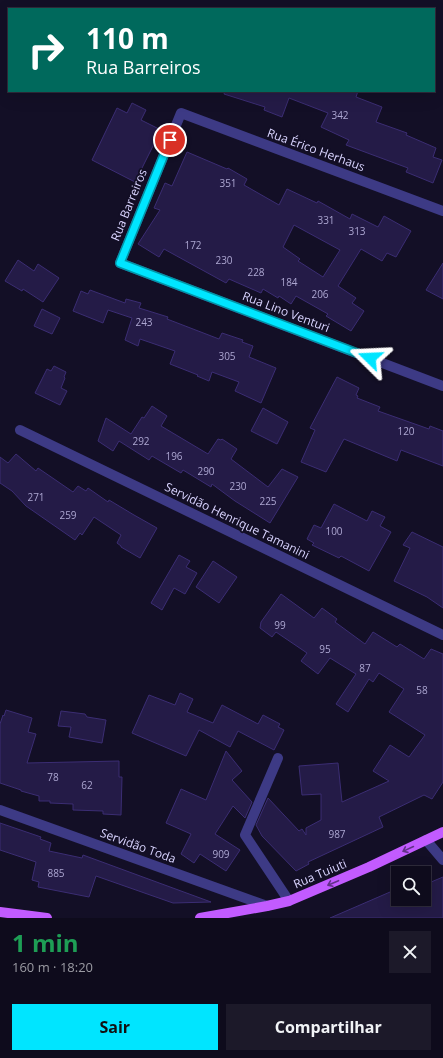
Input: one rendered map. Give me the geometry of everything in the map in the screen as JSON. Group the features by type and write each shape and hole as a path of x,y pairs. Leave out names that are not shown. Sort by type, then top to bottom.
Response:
{"main road":[{"name":"Rua Tuiuti","path":"200,918 289,901 349,876 443,832"},
{"path":"6,914 47,918"}],"street":[{"name":"Rua Érico Herhaus","path":"180,113 443,211"},
{"name":"Rua Barreiros","path":"120,263 180,113"},
{"name":"Rua Lino Venturi","path":"120,263 443,386"},
{"name":"Servidão Henrique Tamanini","path":"20,430 443,635"},
{"path":"278,758 245,836 289,901"},
{"name":"Servidão Toda","path":"0,810 267,906"},
{"path":"426,840 443,860"}],"building":[{"path":"225,92 358,92 356,97 382,107 376,122 407,133 406,135 436,148 433,157 442,160 433,183 406,172 408,168 346,145 349,140 321,127 328,113 289,98 282,117 264,110 265,107 224,94"},
{"path":"132,103 146,110 141,120 161,130 135,182 92,160 117,108 127,113"},
{"path":"187,152 227,169 228,168 247,179 244,185 279,205 287,189 317,203 318,201 350,219 352,214 378,227 384,216 411,231 396,257 387,253 382,261 361,249 338,286 356,298 352,303 364,311 351,331 326,316 328,314 296,296 291,304 279,296 278,298 263,289 261,293 229,279 226,283 164,249 159,257 138,244 160,210 154,208 165,183 172,186","holes":["294,225 340,250 323,277 298,261 300,259 283,247"]},
{"path":"18,260 34,271 38,264 59,278 43,302 23,289 22,291 5,281"},
{"path":"443,263 443,299 426,290"},
{"path":"90,290 125,303 126,299 141,303 139,308 168,317 167,319 219,339 222,333 243,340 242,342 253,346 249,357 276,368 261,403 235,391 239,382 212,372 209,381 170,364 175,351 140,339 138,346 125,340 132,318 108,310 103,323 73,311 81,291 88,294"},
{"path":"42,309 60,318 52,334 34,326"},
{"path":"54,366 66,372 61,388 67,391 60,405 35,393 47,369 51,371"},
{"path":"337,377 359,388 356,395 358,396 357,398 380,407 378,411 429,429 430,426 443,431 443,466 401,450 397,461 344,439 326,472 301,462 315,430 310,428"},
{"path":"152,406 167,416 161,426 208,454 218,439 222,439 237,449 231,459 268,487 282,469 298,477 270,523 235,501 212,484 211,487 183,470 181,473 152,456 149,460 119,441 113,451 98,441 106,418 131,434 142,417 144,418"},
{"path":"263,408 288,422 277,444 251,431"},
{"path":"16,454 36,471 38,468 73,492 78,486 86,491 88,488 108,502 109,500 157,528 140,558 117,543 121,535 94,517 82,535 80,533 75,540 26,506 12,491 0,483 0,457 8,463"},
{"path":"334,504 367,521 372,511 385,517 380,526 391,532 369,571 341,556 339,558 312,545 314,543 307,539 314,525 321,528"},
{"path":"412,532 443,547 443,608 427,597 394,581 410,548 403,545"},
{"path":"179,555 190,561 186,567 197,573 185,594 174,588 162,610 151,603"},
{"path":"213,561 237,577 219,603 196,587"},
{"path":"281,594 314,618 322,608 337,619 335,622 365,644 373,632 397,647 400,644 424,659 431,649 443,654 443,782 432,799 424,795 379,817 383,827 308,862 309,864 296,871 262,836 256,825 268,798 299,831 302,829 306,835 306,828 321,820 321,794 302,795 299,766 338,763 342,802 389,781 373,771 390,745 409,757 425,735 389,712 404,689 379,673 373,682 369,679 348,712 336,704 356,674 330,658 318,674 301,661 307,653 276,632 272,637 260,628 261,622"},
{"path":"180,693 193,699 187,712 213,723 222,705 258,724 263,715 280,724 278,727 284,730 274,750 238,731 230,747 199,730 186,756 132,733 149,695 175,705"},
{"path":"6,710 32,718 28,732 36,734 27,763 119,761 119,777 122,777 121,815 103,814 103,811 73,810 73,804 39,801 39,796 0,783 0,724"},
{"path":"61,711 85,714 87,717 106,720 102,743 69,737 71,727 58,726"},
{"path":"226,751 242,771 232,780 252,802 245,818 233,806 215,834 240,850 226,871 200,854 194,863 181,854 191,834 166,823 181,789 206,800"},
{"path":"0,823 41,837 40,839 51,843 49,851 82,858 83,855 211,902 173,903 96,876 89,897 38,887 39,882 32,880 36,862 0,850"},
{"path":"443,877 443,918 330,918 391,892 391,906 431,906 431,882"}],"route":[{"path":"170,140 120,263 370,358"}]}
